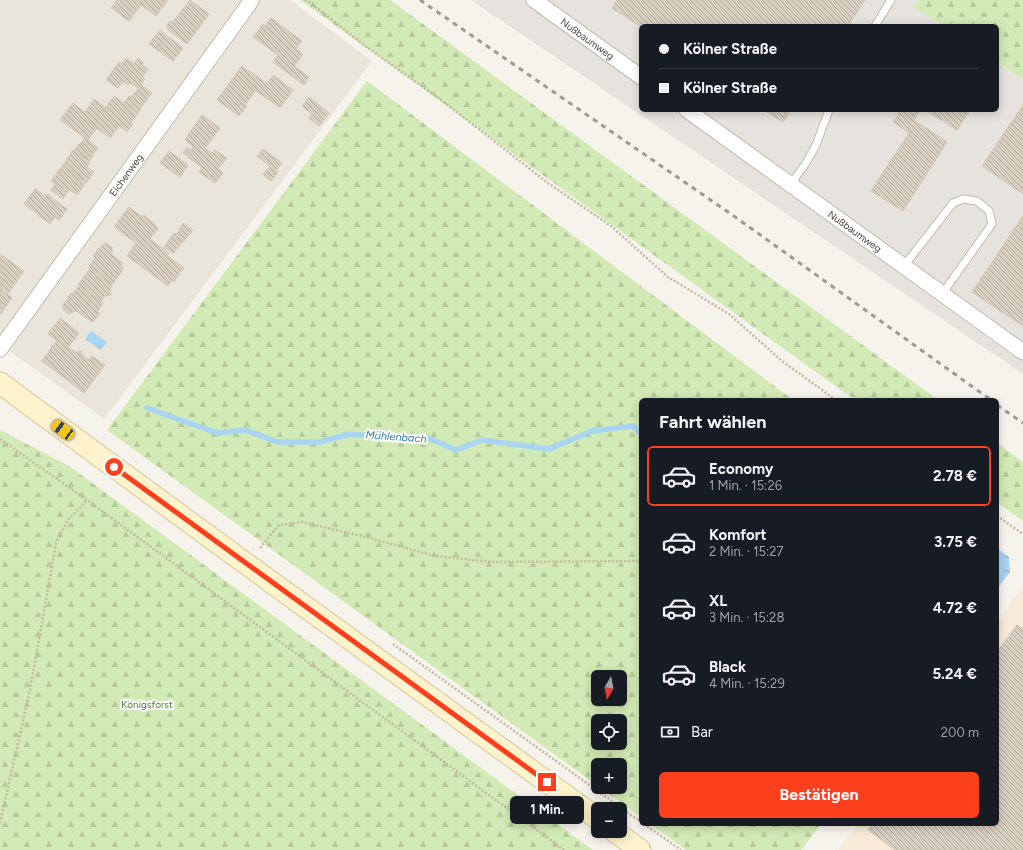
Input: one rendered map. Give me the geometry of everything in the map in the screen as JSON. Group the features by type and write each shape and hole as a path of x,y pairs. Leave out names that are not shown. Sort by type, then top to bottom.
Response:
{"main road":[{"path":"0,383 591,814"},
{"path":"624,838 640,850"}],"street":[{"name":"Eichenweg","path":"0,349 249,4 250,0"},
{"name":"Nußbaumweg","path":"534,0 639,76"},
{"name":"Nußbaumweg","path":"690,112 1023,352"}],"lane":[{"path":"876,24 891,0"},
{"path":"790,185 806,163 816,145 828,112"},
{"path":"904,266 953,203 963,199 977,201 989,211 992,224 942,294"}],"path":[{"path":"305,0 368,48 440,99 548,183 611,226 668,277 729,314 782,361 833,398"},
{"path":"0,439 87,500 564,850"},
{"path":"0,823 30,690 56,543 68,520 87,500"},
{"path":"999,517 1023,534"},
{"path":"260,548 279,525 302,522 366,537 435,556 493,562 639,561"},
{"path":"647,826 681,850"}],"shaded area":[{"path":"0,0 290,0 372,61 104,419 0,344"},
{"path":"471,0 918,0 914,7 940,24 639,24 639,112 999,112 999,62 1023,79 1023,374"},
{"path":"1023,586 1023,850 839,850 857,826 999,826 999,621"}],"green space":[{"path":"300,0 390,0 935,398 852,398"},
{"path":"918,0 1023,0 1023,79 999,62 999,24 940,24 914,7"},
{"path":"367,81 790,398 639,398 639,816 627,807 627,802 620,802 609,794 627,794 627,758 591,758 591,781 107,430"},
{"name":"Königsforst","path":"0,430 69,466 593,850 0,850"},
{"path":"999,444 1023,462 1023,521 999,503"},
{"path":"653,826 819,826 801,850 686,850"}],"water":[{"path":"91,331 107,342 101,350 85,339"},
{"path":"999,550 1009,557 1010,572 999,586"}],"building":[{"path":"117,0 141,0 138,3 141,5 129,21 111,8"},
{"path":"141,0 168,0 156,16 138,3"},
{"path":"190,0 209,14 187,44 167,29 169,27 166,26 170,21 173,22"},
{"path":"617,0 865,0 849,24 639,24 639,26 612,8"},
{"path":"271,18 302,41 296,48 303,54 289,74 273,62 278,55 253,37 263,24 265,26"},
{"path":"160,30 166,35 156,49 149,44"},
{"path":"166,35 183,48 173,61 156,49"},
{"path":"126,58 134,64 138,58 143,62 142,65 148,69 142,77 145,79 138,88 130,83 128,85 123,82 118,88 106,80 119,62 122,64"},
{"path":"242,66 258,77 251,87 256,90 245,105 247,106 239,116 217,100"},
{"path":"294,66 309,77 304,85 289,74"},
{"path":"273,75 293,90 280,108 251,87 258,77 267,84"},
{"path":"141,85 152,93 142,106 131,98"},
{"path":"114,96 138,113 131,122 133,123 127,132 102,113"},
{"path":"129,96 142,106 138,113 124,103"},
{"path":"309,97 329,113 319,126 309,118 312,114 302,106"},
{"path":"94,99 106,108 102,113 119,126 110,138 82,117"},
{"path":"73,103 85,112 82,117 97,128 88,140 60,120"},
{"path":"1023,105 1023,194 982,166"},
{"path":"767,112 790,112 783,122"},
{"path":"900,112 919,112 914,120 947,142 903,211 871,191 909,133 893,122"},
{"path":"928,112 969,112 957,130"},
{"path":"202,115 220,128 205,148 212,153 215,150 227,158 218,169 223,173 215,183 199,172 202,168 183,153 187,147 191,150 193,147 185,140"},
{"path":"85,138 98,148 93,154 80,144"},
{"path":"79,144 94,154 89,161 74,151"},
{"path":"263,149 282,163 276,170 278,172 271,181 263,174 270,166 257,156"},
{"path":"73,150 90,162 87,167 94,172 86,183 63,165"},
{"path":"169,151 188,165 180,177 160,163"},
{"path":"63,165 86,182 77,195 70,190 67,192 51,181"},
{"path":"55,184 67,192 63,199 51,190"},
{"path":"35,189 45,196 47,194 67,209 59,220 55,217 50,224 24,204"},
{"path":"129,207 142,217 143,215 158,228 150,239 169,253 160,266 176,279 174,282 172,280 168,286 127,256 136,243 114,227"},
{"path":"1023,216 1023,326 972,292"},
{"path":"183,223 193,230 173,253 164,247 174,233 176,235"},
{"path":"106,243 112,247 112,255 123,263 120,266 124,268 113,284 89,266 95,258 93,256 98,249"},
{"path":"0,254 24,271 7,295 0,289"},
{"path":"168,256 184,268 176,278 160,266"},
{"path":"91,267 113,284 110,289 111,295 105,296 101,301 78,285"},
{"path":"79,286 103,303 97,312 100,313 93,322 76,311 68,314 63,309 63,305 71,293 73,294"},
{"path":"0,289 12,298 0,315"},
{"path":"60,318 79,333 68,347 77,353 80,350 82,352 81,353 89,360 92,356 105,365 84,393 42,361 52,347 51,345 53,346 57,341 48,334"},
{"path":"1017,625 1023,629 1023,850 895,850 868,830 871,826 999,826 999,649"}],"waterway":[{"name":"Mühlenbach","path":"147,408 217,433 245,430 278,442 320,442 349,434 402,438 428,438 456,450 482,440 549,449 592,431 633,426 639,432"}],"railway":[{"path":"420,0 731,214 988,398"},
{"path":"999,406 1023,423"}],"route":[{"path":"114,467 547,782"}]}
